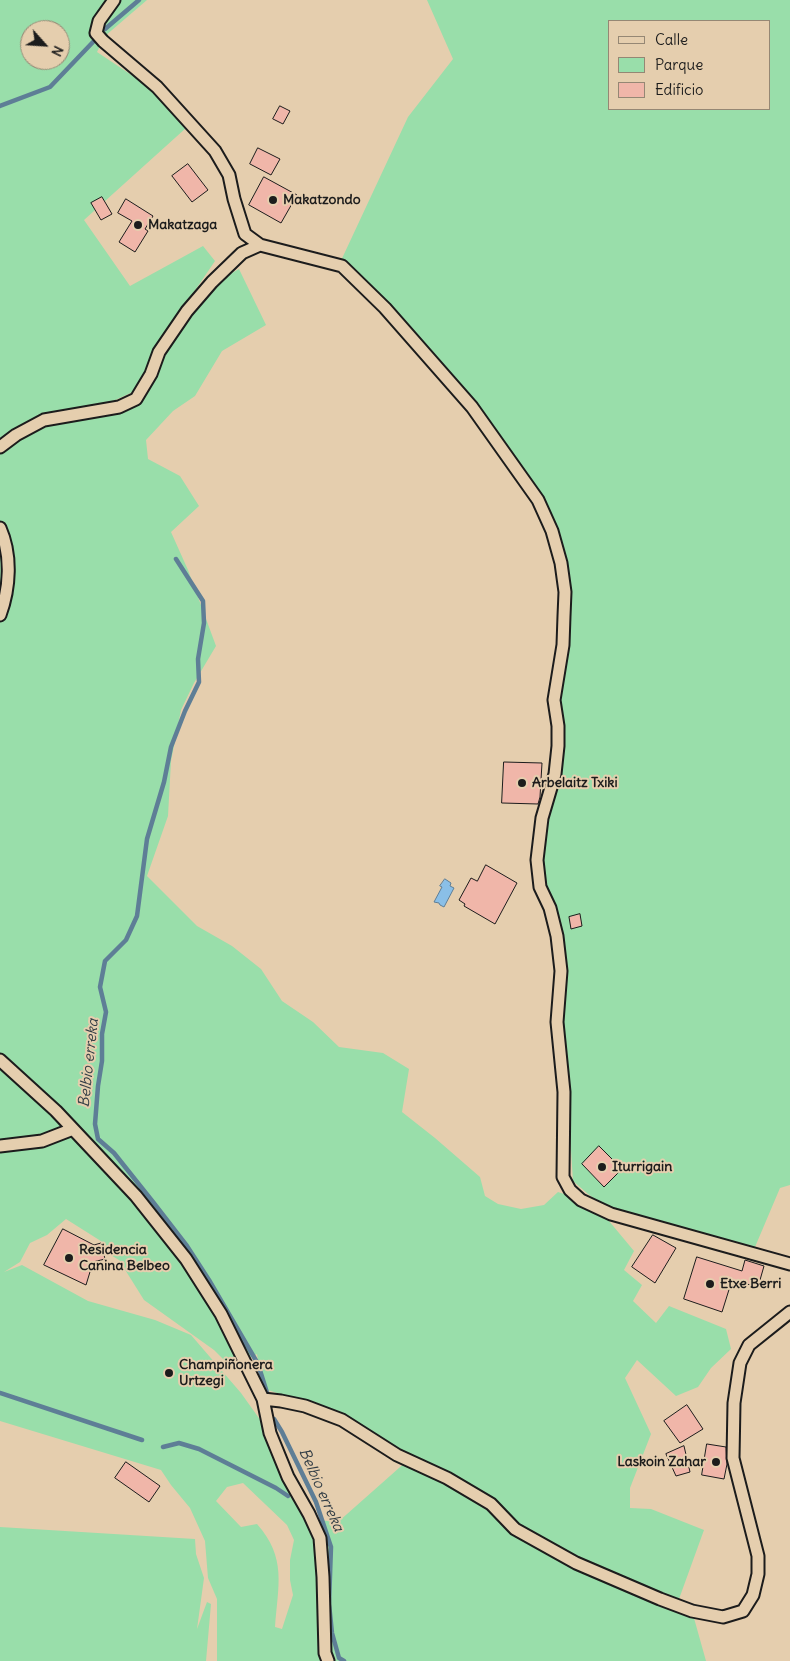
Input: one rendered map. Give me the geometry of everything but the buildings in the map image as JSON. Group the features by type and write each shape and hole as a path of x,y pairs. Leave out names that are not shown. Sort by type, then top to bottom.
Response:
{"street":[{"path":"114,0 99,21 96,33 157,87 215,151 229,175 245,234 260,245 342,266 385,308 472,407 538,500 552,531 564,582 563,645 554,700 558,726 555,774 542,818 537,860 540,887 550,908 557,936 561,971 557,1022 564,1092 563,1177 566,1184 581,1200 611,1214 790,1264"},
{"path":"0,447 16,435 44,420 119,407 136,398 151,374 159,352 187,311 212,282 242,253 260,245"},
{"path":"0,528 4,537 9,574 5,603 0,615"},
{"path":"0,1060 73,1129 136,1196 186,1260 221,1314 262,1399 270,1433 288,1477 320,1538 325,1653 328,1661"},
{"path":"0,1146 42,1140 73,1129"},
{"path":"262,1399 306,1406 342,1420 397,1455 447,1478 490,1504 515,1529 576,1563 692,1611 723,1618 744,1611 753,1595 758,1574 758,1556 734,1458 734,1403 740,1362 749,1345 790,1312"}],"green space":[{"path":"0,0 147,0 105,36 97,52 154,90 186,128 84,220 130,286 203,246 215,261 164,336 137,390 109,403 61,410 94,416 141,396 160,366 177,333 219,280 239,269 266,325 222,351 195,396 173,411 146,440 148,459 180,476 199,506 171,532 188,570 216,646 194,683 181,710 171,761 168,816 147,876 197,926 232,946 261,969 282,1001 313,1022 339,1047 383,1053 409,1069 402,1112 480,1177 485,1196 498,1204 521,1209 544,1205 558,1192 570,1196 604,1215 634,1251 624,1270 642,1285 633,1301 656,1323 669,1306 726,1329 731,1349 711,1368 698,1387 676,1396 637,1360 625,1378 651,1434 630,1488 630,1508 651,1509 704,1530 679,1599 692,1611 706,1661 217,1661 217,1599 208,1578 205,1541 190,1508 161,1470 0,1421","holes":["66,1219 104,1243 109,1254 119,1260 144,1300 214,1350 232,1368 257,1354 262,1388 289,1397 408,1460 338,1522 308,1519 283,1478 261,1421 241,1393 191,1335 155,1320 88,1301 22,1265 4,1272 20,1262 30,1243 47,1235","243,1483 287,1525 294,1540 290,1560 290,1580 293,1595 282,1629 275,1627 279,1585 277,1560 267,1536 257,1524 241,1527 216,1501 227,1487"]},
{"path":"427,0 790,0 790,1185 780,1188 755,1247 606,1207 573,1181 557,936 537,860 555,774 564,616 552,531 472,407 338,267 408,117 453,59"},
{"path":"0,1527 195,1539 196,1554 204,1578 197,1629 207,1602 211,1604 206,1661 0,1661"}],"water":[{"path":"445,879 454,888 444,907 434,902"}],"waterway":[{"path":"105,29 139,0"},
{"path":"0,106 50,87 93,42"},
{"name":"Belbio erreka","path":"176,559 203,601 204,623 198,659 199,682 171,747 164,782 147,839 137,916 126,940 105,961 100,987 106,1012 102,1034 102,1061 95,1124 98,1139 114,1153 153,1202 187,1246 209,1280 258,1364 268,1396"},
{"path":"0,1393 142,1440"},
{"name":"Belbio erreka","path":"274,1419 316,1502 331,1547 329,1604 332,1633 339,1658 344,1661"},
{"path":"163,1447 179,1443 199,1449 288,1496"}],"place":[{"name":"Makatzondo","path":"273,200"},
{"name":"Makatzaga","path":"138,225"},
{"name":"Arbelaitz Txiki","path":"522,783"},
{"name":"Iturrigain","path":"602,1167"},
{"name":"Residencia Canina Belbeo","path":"69,1258"},
{"name":"Etxe Berri","path":"710,1284"},
{"name":"Champiñonera Urtzegi","path":"169,1373"},
{"name":"Laskoin Zahar","path":"716,1462"}]}
